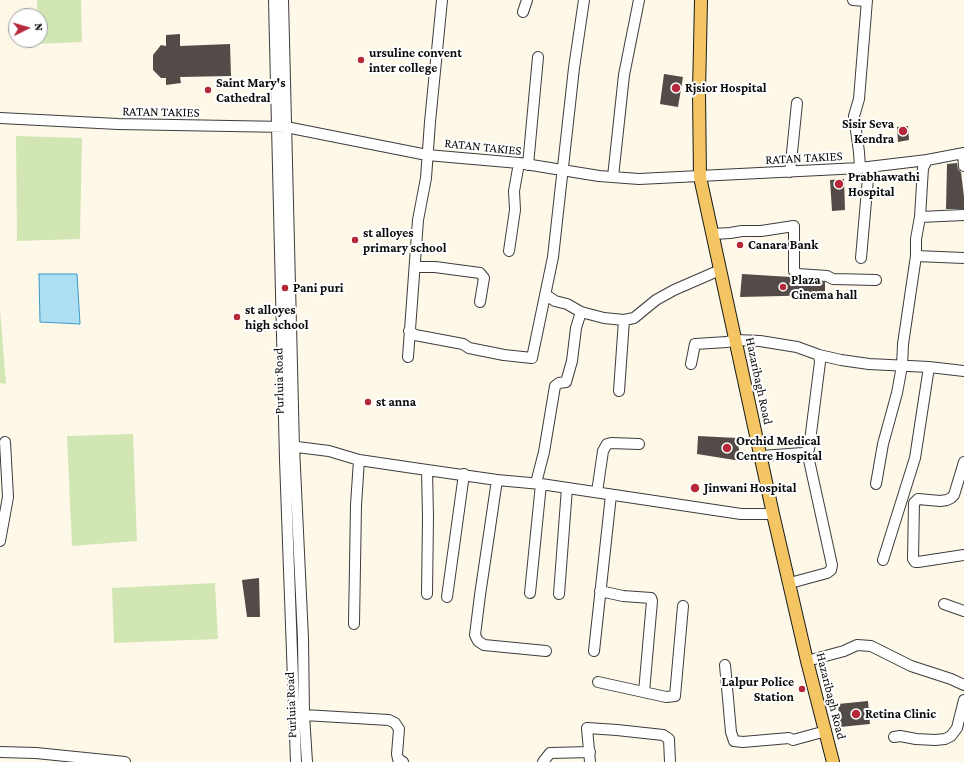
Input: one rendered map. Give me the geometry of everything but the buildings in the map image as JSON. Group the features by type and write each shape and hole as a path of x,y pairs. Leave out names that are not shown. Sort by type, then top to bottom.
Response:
{"main road":[{"name":"Hazaribagh Road","path":"701,0 699,124 700,177 773,514 807,661 834,762"}],"street":[{"name":"Purluia Road","path":"274,0 281,127 296,762"},
{"name":"Purluia Road","path":"281,127 283,0"},
{"path":"408,357 416,267 418,220 426,178 442,0"},
{"path":"523,12 527,0"},
{"path":"410,331 415,335 463,344 469,348 504,355 532,358 553,257 574,68 584,0"},
{"path":"613,177 624,75 639,0"},
{"path":"853,0 866,1 859,99 854,116 859,152 865,168 861,258"},
{"path":"509,251 515,210 514,191 524,164 538,57"},
{"path":"790,172 797,103"},
{"name":"RATAN TAKIES","path":"0,118 118,124 281,127 427,154 524,164 563,171 639,179 865,168 927,160 963,153"},
{"path":"963,153 964,166"},
{"path":"876,484 883,444 897,393 902,366 903,344 916,256 916,239 920,217 923,168 927,160"},
{"path":"920,217 964,215"},
{"path":"713,234 761,231 794,226 794,271 798,274 827,276 833,279 876,280"},
{"path":"916,256 964,258"},
{"path":"416,267 436,267 480,273 484,278 480,302"},
{"path":"546,295 555,301 567,304 581,312 604,318 624,320 634,318 656,300 674,290 720,270"},
{"path":"530,593 538,483 555,386 559,383 566,382 572,361 576,328 581,312"},
{"path":"619,391 624,320"},
{"path":"691,364 695,344 736,340 760,341 797,348 841,360 869,364 929,367 964,372"},
{"path":"790,583 827,573 831,570 832,565 807,451 809,449 815,404 816,383 820,362 819,355"},
{"path":"883,560 915,458 929,367"},
{"path":"0,541 8,497 6,442"},
{"path":"597,492 603,451 607,444 639,444"},
{"name":"Purluia Road","path":"289,446 302,630 304,715 307,762"},
{"path":"289,446 329,451 359,460 464,474 497,480 538,483 741,514 773,514"},
{"path":"761,456 807,451"},
{"path":"354,624 356,505 359,460"},
{"path":"964,462 954,495 951,498 940,501 918,499 914,503 913,559 915,562 918,562 964,555"},
{"path":"427,470 427,594"},
{"path":"448,597 464,474"},
{"path":"497,480 475,635 478,641 484,645 546,651"},
{"path":"559,594 567,488"},
{"path":"594,651 611,495"},
{"path":"600,591 623,596 651,598 652,601 644,692"},
{"path":"944,604 964,611"},
{"path":"598,682 666,697 675,696 683,606"},
{"path":"807,661 844,651 857,645 871,646 911,666 964,685"},
{"path":"725,666 731,732 734,741 743,742 789,738 792,740 826,731"},
{"path":"894,737 900,736 935,740 945,739 951,736 957,728 964,700"},
{"path":"304,715 389,720 395,723 398,729 397,754 398,759 403,762"},
{"path":"543,762 550,753 590,757 587,728 663,735 669,740 670,762"},
{"path":"0,752 36,753 65,759 125,762"}],"green space":[{"path":"37,0 81,0 82,42 48,44 48,8 37,8"},
{"path":"16,136 82,138 80,239 17,241"},
{"path":"0,310 6,384 0,383"},
{"path":"133,434 137,541 72,546 67,436"},
{"path":"215,583 218,639 114,643 112,588"}],"water":[{"path":"39,274 77,274 80,324 40,322"}],"place":[{"name":"ursuline convent inter college","path":"361,60"},
{"name":"Rjsior Hospital","path":"676,88"},
{"name":"Saint Mary's Cathedral","path":"208,90"},
{"name":"Sisir Seva Kendra","path":"903,131"},
{"name":"Prabhawathi Hospital","path":"839,184"},
{"name":"st alloyes primary school","path":"355,240"},
{"name":"Canara Bank","path":"740,245"},
{"name":"Plaza Cinema hall","path":"783,287"},
{"name":"Pani puri","path":"285,288"},
{"name":"st alloyes high school","path":"237,317"},
{"name":"st anna","path":"368,402"},
{"name":"Orchid Medical Centre Hospital","path":"727,448"},
{"name":"Jinwani Hospital","path":"695,488"},
{"name":"Lalpur Police Station","path":"802,689"},
{"name":"Retina Clinic","path":"856,714"}]}
